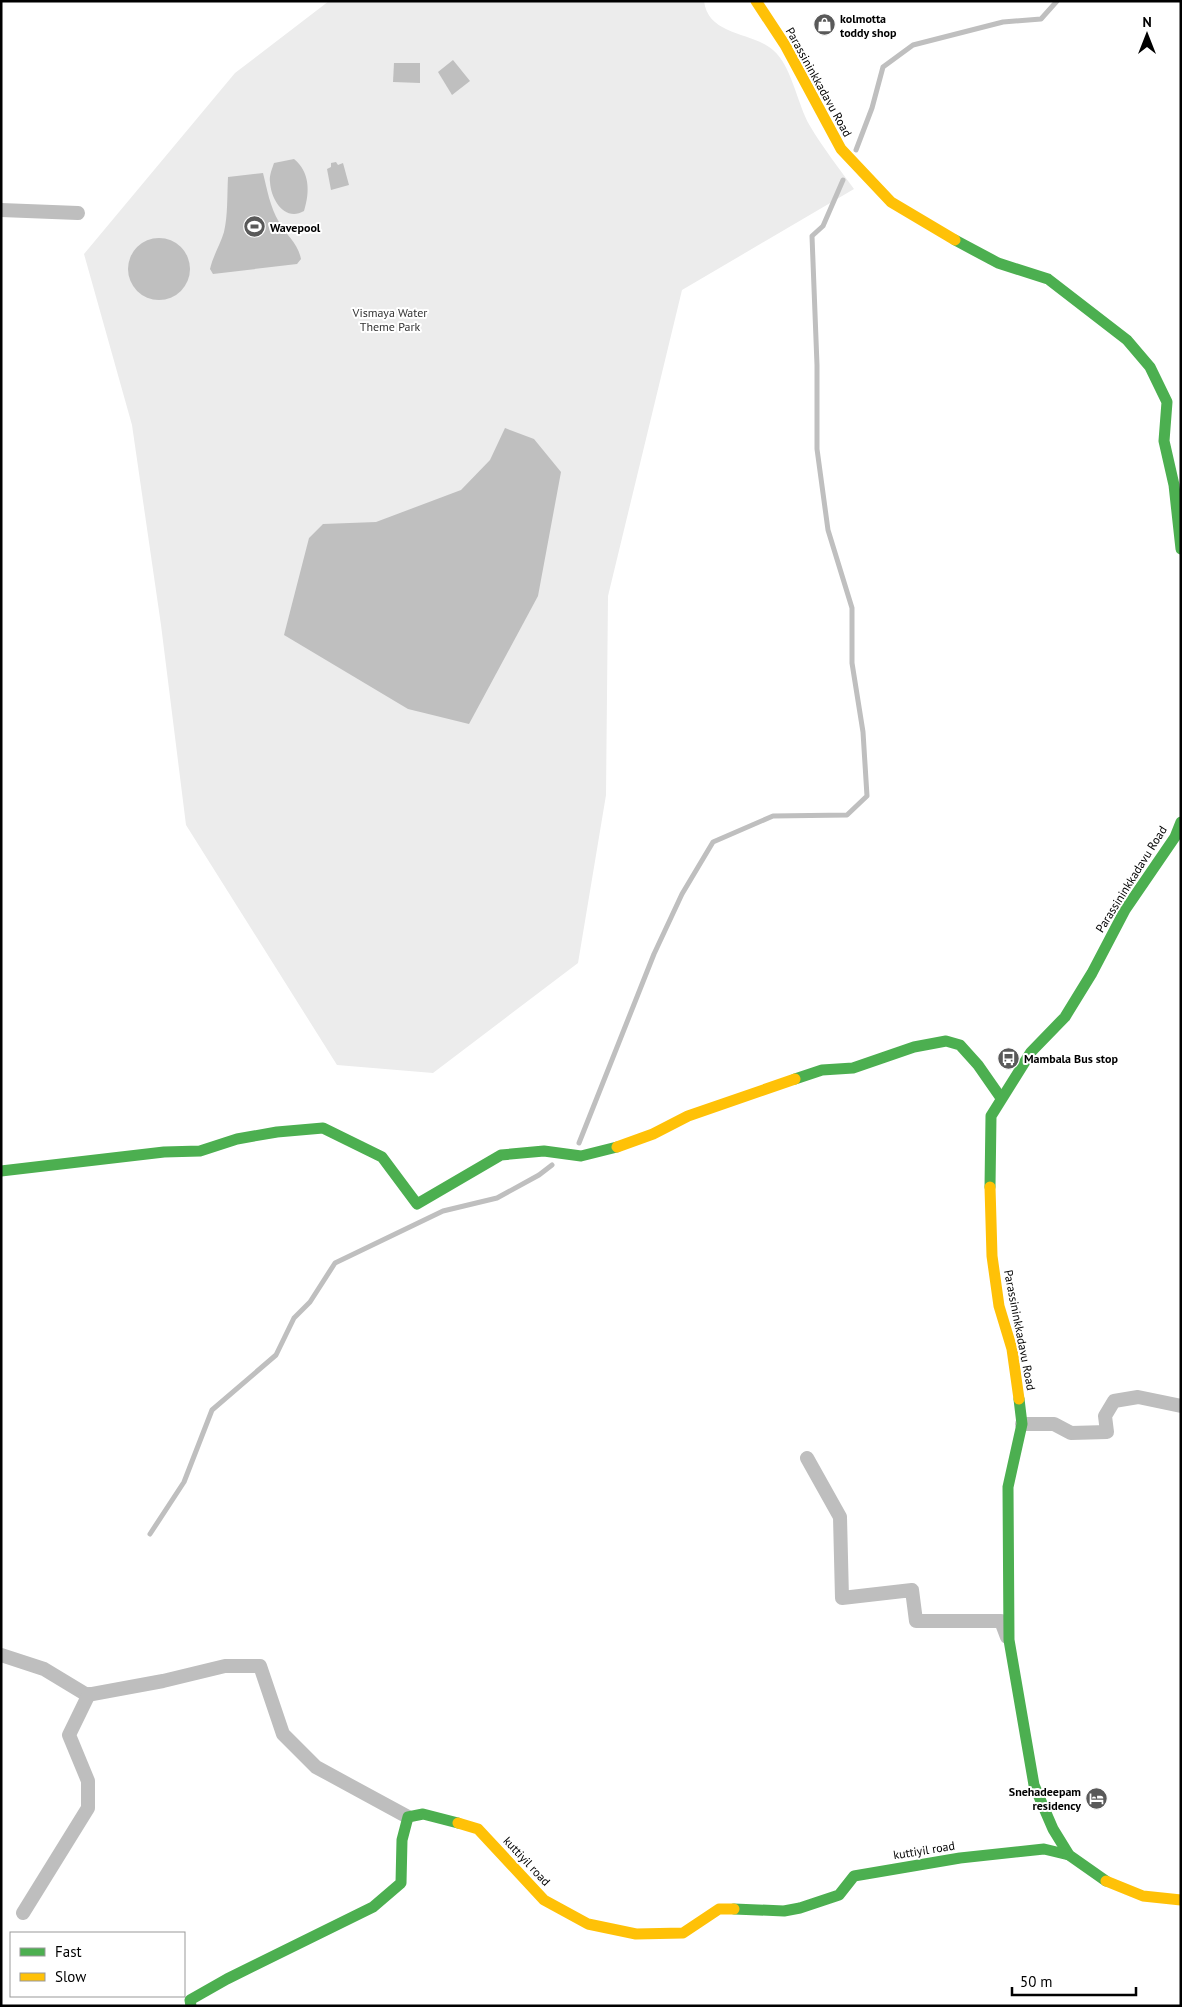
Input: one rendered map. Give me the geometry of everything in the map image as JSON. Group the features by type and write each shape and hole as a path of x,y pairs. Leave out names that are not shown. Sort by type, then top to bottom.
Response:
{"street":[{"name":"Parassininkkadavu Road","path":"756,1 785,45 840,149 891,202 932,228 998,263 1048,279 1127,340 1150,367 1168,402 1164,441 1174,485 1181,549"},
{"path":"1,210 78,212"},
{"name":"Parassininkkadavu Road","path":"1181,822 1175,837 1125,910 1092,973 1065,1017 1031,1052 991,1116 992,1256 999,1306 1012,1349 1022,1424 1008,1488 1009,1640 1034,1785 1053,1829 1069,1855 1111,1884 1143,1896 1181,1900"},
{"path":"1,1171 164,1152 200,1151 237,1139 269,1133 323,1128 382,1157 417,1204 501,1155 544,1151 581,1156 615,1148 653,1134 688,1116 822,1070 853,1068 914,1047 946,1041 960,1045 978,1065 1001,1098"},
{"path":"1022,1424 1054,1424 1072,1434 1089,1434 1106,1432 1105,1416 1114,1401 1138,1397 1181,1406"},
{"path":"807,1458 840,1517 842,1598 912,1590 916,1621 1000,1621 1009,1640"},
{"path":"1,1655 44,1669 89,1694 163,1682 225,1666 260,1666 283,1734 316,1767 408,1817 402,1840 401,1883 373,1907 227,1979 190,2000 191,2006"},
{"path":"23,1913 88,1808 88,1782 69,1735 89,1694"},
{"name":"kuttiyil road","path":"408,1817 423,1814 478,1829 544,1900 588,1924 636,1934 683,1933 719,1909 784,1911 800,1908 840,1895 854,1876 923,1863 1044,1849 1069,1855"}],"green space":[{"name":"Vismaya Water Theme Park","path":"329,1 704,1 707,12 722,27 764,44 780,57 790,75 810,126 854,189 682,290 608,596 606,795 578,963 433,1073 337,1065 186,825 161,625 132,425 84,254 235,73"}],"shaded area":[{"path":"453,60 470,81 452,95 438,72"},
{"path":"394,63 420,63 420,83 393,82"},
{"path":"294,159 306,176 308,190 304,211 291,214 276,202 270,180 274,163"},
{"path":"336,162 338,165 343,163 349,185 331,190 327,169 331,167 331,163"},
{"name":"Wavepool","path":"263,173 273,210 282,227 292,239 301,259 297,264 213,274 210,269 225,226 228,177"},
{"path":"159,238 171,240 181,247 188,257 190,269 188,281 181,291 171,298 159,300 147,298 137,291 130,281 128,269 130,257 137,247 147,240"},
{"path":"505,428 534,439 561,472 538,596 469,724 408,709 284,635 309,538 323,524 376,522 461,490 490,460"}],"waterway":[{"path":"856,150 872,108 883,67 913,45 1003,22 1041,19 1057,1"},
{"path":"579,1143 654,954 682,894 713,842 773,816 847,815 867,796 863,732 852,663 852,608 828,530 817,449 817,365 812,236 823,226 843,180"},
{"path":"150,1534 184,1482 212,1410 276,1355 294,1318 310,1302 335,1263 443,1211 497,1198 539,1175 552,1165"}],"traffic: fast":[{"path":"955,240 998,263 1048,279 1127,340 1150,367 1167,402 1164,441 1174,485 1181,549"},
{"path":"990,1187 991,1116 1031,1052 1065,1017 1092,973 1125,910 1175,837 1181,822"},
{"path":"795,1079 822,1070 853,1068 914,1047 946,1041 960,1045 978,1065 1001,1098"},
{"path":"1,1171 164,1152 200,1151 237,1139 277,1132 323,1128 382,1157 417,1204 501,1155 544,1151 581,1156 617,1147"},
{"path":"1019,1399 1022,1424 1008,1487 1009,1640 1034,1785 1053,1829 1069,1855 1106,1881"},
{"path":"191,2006 190,2000 227,1979 373,1907 401,1883 402,1840 408,1817 423,1814 458,1823"},
{"path":"734,1909 784,1911 800,1908 839,1895 854,1876 960,1858 1044,1849 1069,1855"}],"traffic: slow":[{"path":"756,1 785,45 841,149 891,202 955,240"},
{"path":"617,1147 653,1134 688,1116 795,1079"},
{"path":"990,1187 992,1256 999,1306 1012,1349 1019,1399"},
{"path":"458,1823 478,1829 544,1900 588,1924 636,1934 683,1933 719,1909 734,1909"},
{"path":"1106,1881 1143,1896 1181,1900"}],"place":[{"name":"kolmotta toddy shop","path":"824,25"},
{"name":"Wavepool","path":"254,227"},
{"name":"Mambala Bus stop","path":"1008,1058"},
{"name":"Snehadeepam residency","path":"1097,1798"}]}
